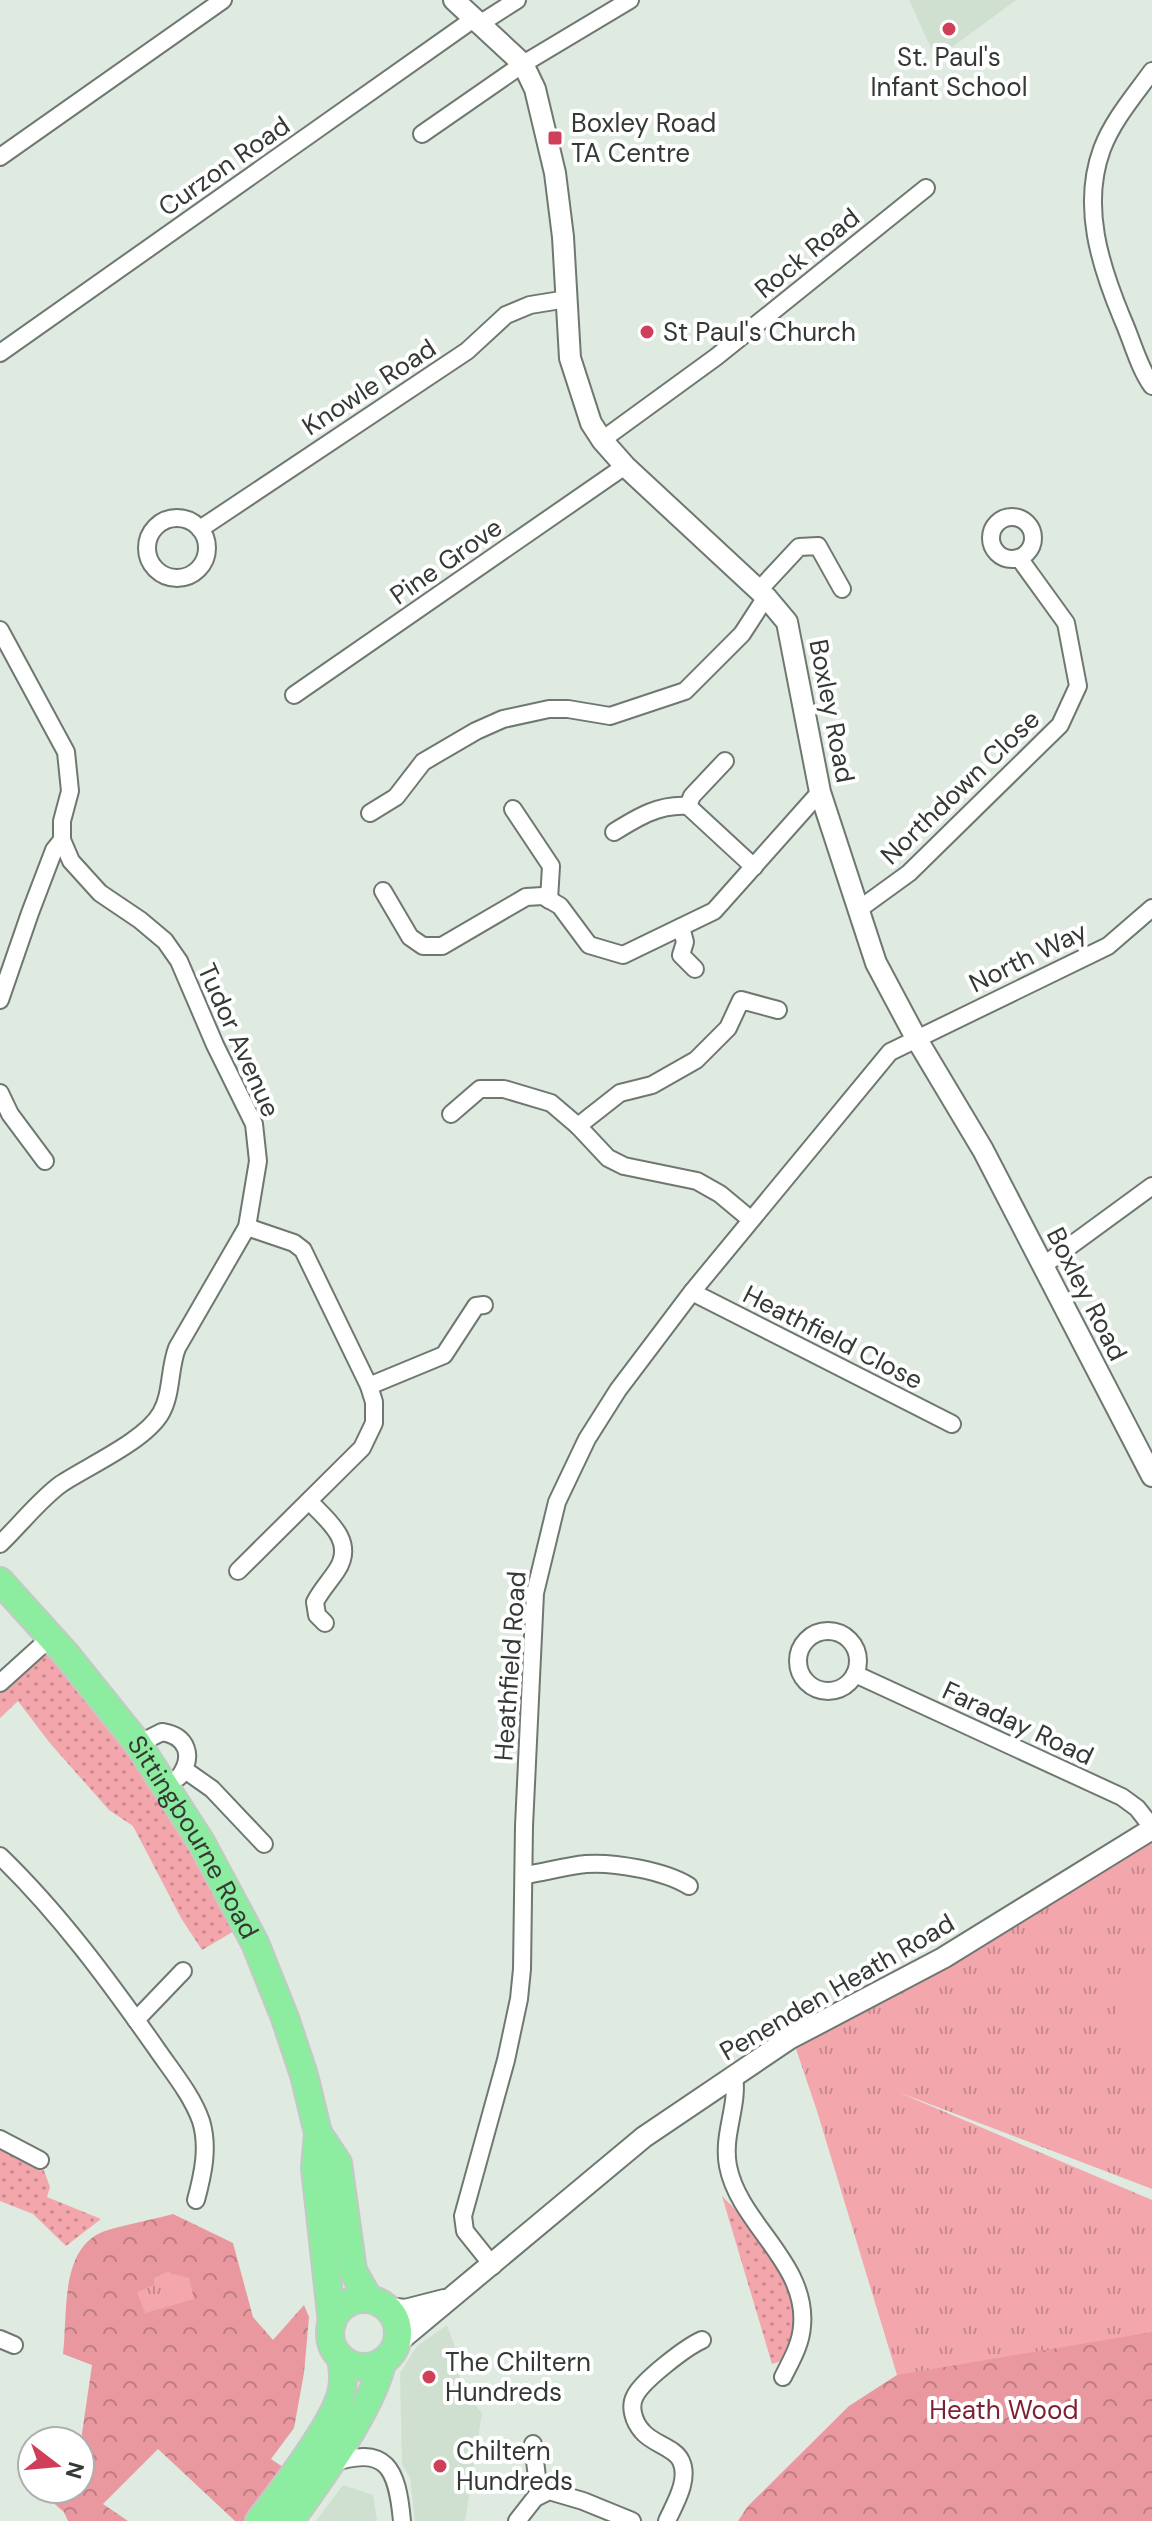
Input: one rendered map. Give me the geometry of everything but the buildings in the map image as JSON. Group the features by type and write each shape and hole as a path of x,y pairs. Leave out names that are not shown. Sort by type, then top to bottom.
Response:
{"highway":[{"name":"Sittingbourne Road","path":"0,1581 51,1637 138,1744 176,1779 201,1842 255,1943 304,2075 318,2133 315,2168 332,2323"},
{"name":"Sittingbourne Road","path":"318,2133 338,2163 353,2271 378,2303"},
{"path":"259,2521 338,2403 343,2384 341,2358 331,2342 332,2323 343,2306 355,2300 378,2303 398,2324 390,2353 361,2412 290,2521"},
{"path":"341,2358 360,2367 390,2353"}],"street":[{"path":"0,157 223,0"},
{"name":"Boxley Road","path":"454,0 523,64 535,89 555,173 570,358 591,423 625,466 762,594 787,622 820,792 876,963 916,1038 983,1150 1150,1468"},
{"name":"Curzon Road","path":"0,353 478,21 517,0"},
{"path":"422,134 523,64 630,0"},
{"path":"1152,71 1123,109 1106,141 1096,173 1093,200 1096,241 1103,266 1152,386"},
{"name":"Rock Road","path":"602,440 716,357 926,188"},
{"name":"Knowle Road","path":"200,529 467,351 506,315 530,305 567,299"},
{"name":"Pine Grove","path":"294,695 625,466"},
{"path":"370,813 403,790 423,762 503,719 549,709 610,716 685,691 742,634 762,594 799,547 818,546 842,589"},
{"name":"Northdown Close","path":"858,910 909,873 1060,725 1078,686 1066,623 1019,558"},
{"path":"0,1000 44,875 54,850 62,840 62,821 70,791 66,752 2,639"},
{"path":"688,806 692,796 725,761"},
{"path":"383,891 410,937 423,946 442,946 526,897 543,896 560,906 589,945 623,955 714,911 820,792"},
{"path":"614,832 660,807 688,806 754,867"},
{"path":"513,809 551,866 549,900"},
{"name":"Tudor Avenue","path":"0,1544 60,1485 89,1469 154,1423 165,1404 177,1348 247,1227 258,1161 254,1124 215,1045 179,961 165,941 100,893 71,861 62,840"},
{"name":"North Way","path":"916,1038 1108,946 1152,908"},
{"path":"681,927 685,942 681,955 695,969"},
{"path":"578,1126 620,1093 652,1085 696,1060 728,1028 741,1000 778,1010"},
{"name":"Heathfield Road","path":"493,2266 465,2231 463,2216 514,2026 522,1969 535,1593 557,1502 587,1439 618,1390 692,1292 873,1070 890,1052 916,1038"},
{"path":"451,1114 480,1089 504,1089 551,1103 608,1158 624,1166 697,1181 720,1194 750,1219"},
{"path":"0,1093 10,1114 45,1161"},
{"path":"1044,1265 1152,1186"},
{"path":"238,1571 368,1440 375,1412 369,1386 303,1250 294,1243 247,1227"},
{"name":"Heathfield Close","path":"692,1292 952,1424"},
{"path":"369,1386 444,1355 476,1306 484,1305"},
{"path":"309,1501 341,1535 344,1550 339,1567 315,1602 317,1615 325,1623"},
{"path":"0,1683 51,1637"},
{"name":"Faraday Road","path":"855,1674 1122,1797 1137,1808 1152,1828"},
{"path":"138,1744 162,1732 176,1736 185,1743 188,1752 176,1779 212,1789 264,1844"},
{"name":"Penenden Heath Road","path":"390,2353 448,2299 493,2266 644,2137 789,2039 943,1958 1152,1828"},
{"path":"0,1856 72,1936 178,2081 200,2120 205,2156 196,2200"},
{"path":"525,1875 607,1864 670,1875 689,1886"},
{"path":"136,2020 183,1971"},
{"path":"734,2075 736,2097 726,2134 728,2167 736,2193 779,2256 798,2293 801,2307 801,2336 783,2377"},
{"path":"0,2139 40,2160"},
{"name":"Penenden Heath Road","path":"378,2303 405,2310 448,2299"},
{"path":"667,2521 683,2480 683,2466 677,2456 648,2438 638,2427 633,2399 679,2353 702,2340"},
{"path":"361,2412 364,2442 372,2457 393,2474 402,2521"},
{"path":"533,2444 539,2494"},
{"path":"328,2465 351,2457 372,2457"},
{"path":"517,2521 539,2494 549,2491 632,2521"}],"shaded area":[{"name":"St. Paul's Infant School","path":"909,0 1016,0 936,59"},
{"path":"447,2325 466,2395 482,2413 465,2521 415,2521 410,2478 402,2464 400,2373 417,2346"},
{"path":"343,2485 373,2495 377,2521 316,2521"}],"green space":[{"path":"51,1637 246,1924 202,1950 181,1918 133,1826 109,1810 49,1742 18,1701 0,1718 0,1681"},
{"path":"1152,1836 1152,2189 898,2092 1152,2200 1152,2332 897,2375 796,2049"},
{"path":"1152,1945 1152,2047 1110,2024"},
{"path":"0,2139 40,2160 50,2187 47,2197 101,2219 66,2246 33,2214 0,2201"},
{"path":"722,2196 759,2238 790,2291 797,2325 784,2360 772,2364"},
{"path":"173,2214 233,2243 253,2317 273,2340 304,2305 309,2317 304,2373 294,2428 271,2459 283,2467 246,2521 235,2521 158,2449 103,2504 128,2521 68,2521 56,2505 96,2505 96,2425 83,2425 92,2365 63,2354 66,2302 73,2267 90,2239 105,2231"},
{"name":"Heath Wood","path":"926,2253 1152,2293 1152,2521 738,2521 748,2506 849,2406 897,2375"},
{"path":"167,2272 189,2278 194,2299 145,2313 137,2292 154,2285 154,2278"}],"place":[{"name":"St. Paul's Infant School","path":"949,29"},
{"name":"Boxley Road TA Centre","path":"555,138"},
{"name":"St Paul's Church","path":"647,332"},
{"name":"The Chiltern Hundreds","path":"429,2377"},
{"name":"Chiltern Hundreds","path":"440,2466"}]}
